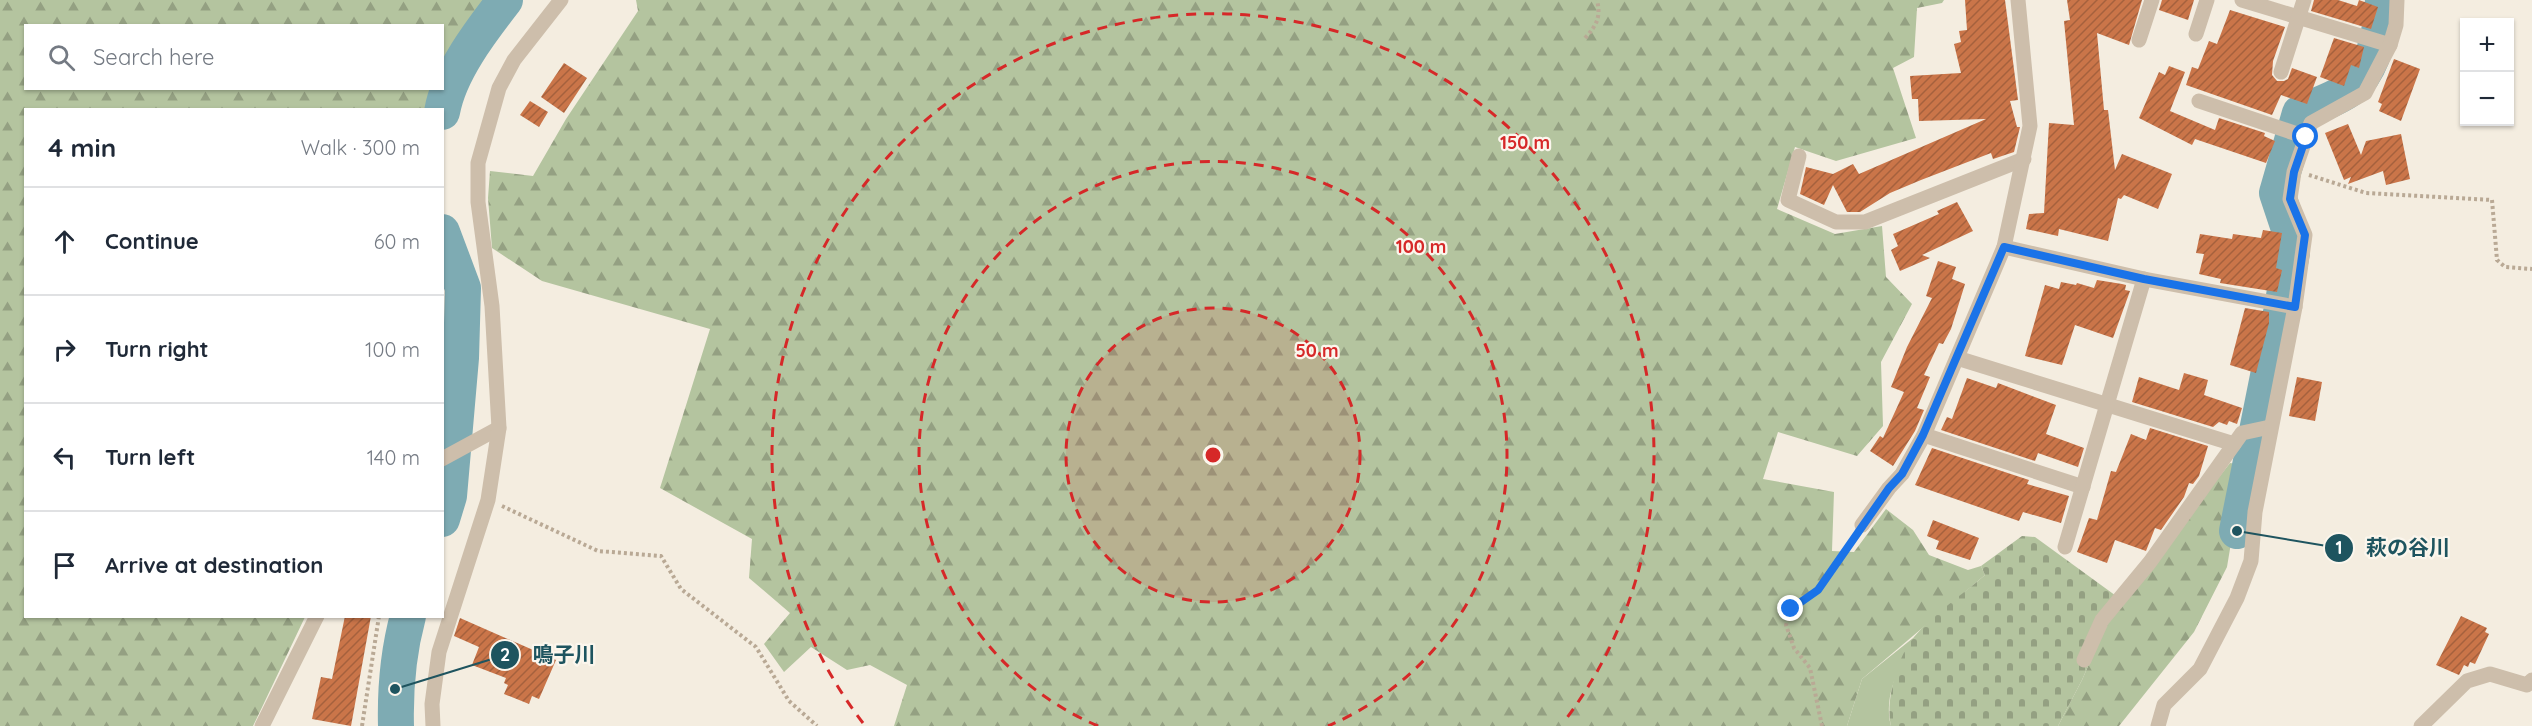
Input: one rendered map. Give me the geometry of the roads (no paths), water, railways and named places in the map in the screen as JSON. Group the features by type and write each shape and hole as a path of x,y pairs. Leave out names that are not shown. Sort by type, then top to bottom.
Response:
{"street":[{"path":"433,726 432,704 439,652 488,500 499,428 492,306 478,202 478,163 499,87 514,60 561,0"},
{"path":"1862,525 1902,474 1923,435 2004,247 2030,126 2018,0"},
{"path":"2139,40 2152,0"},
{"path":"2196,34 2207,0"},
{"path":"2242,0 2381,43"},
{"path":"2281,72 2304,0"},
{"path":"2158,726 2164,705 2200,669 2237,598 2251,561 2260,429 2295,307 2305,235 2290,199 2298,134 2311,123 2365,93 2381,43 2396,25 2397,0"},
{"path":"2199,101 2298,134"},
{"path":"1799,156 1788,200 1836,222 1865,222 2024,159"},
{"path":"2004,247 2144,279 2295,307"},
{"path":"2065,547 2109,406 2144,279"},
{"path":"1957,358 2234,444"},
{"path":"444,458 499,428"},
{"path":"2084,660 2102,620 2150,562 2242,433 2260,429"},
{"path":"1923,435 2083,487"},
{"path":"262,726 316,618"},
{"path":"2421,726 2467,681 2490,674 2527,684 2532,680"}],"waterway":[{"path":"443,108 451,82 459,67 476,39 505,0"},
{"path":"2284,296 2292,252 2290,232 2277,193 2300,113 2339,95 2359,80 2366,70 2375,47 2381,23 2383,0"},
{"path":"444,237 463,288 461,358 449,496 444,512"},
{"path":"2237,531 2280,316"},
{"path":"396,726 398,671 408,618"}],"place":[{"name":"萩の谷川","path":"2237,531"},
{"name":"鳴子川","path":"395,689"}]}
